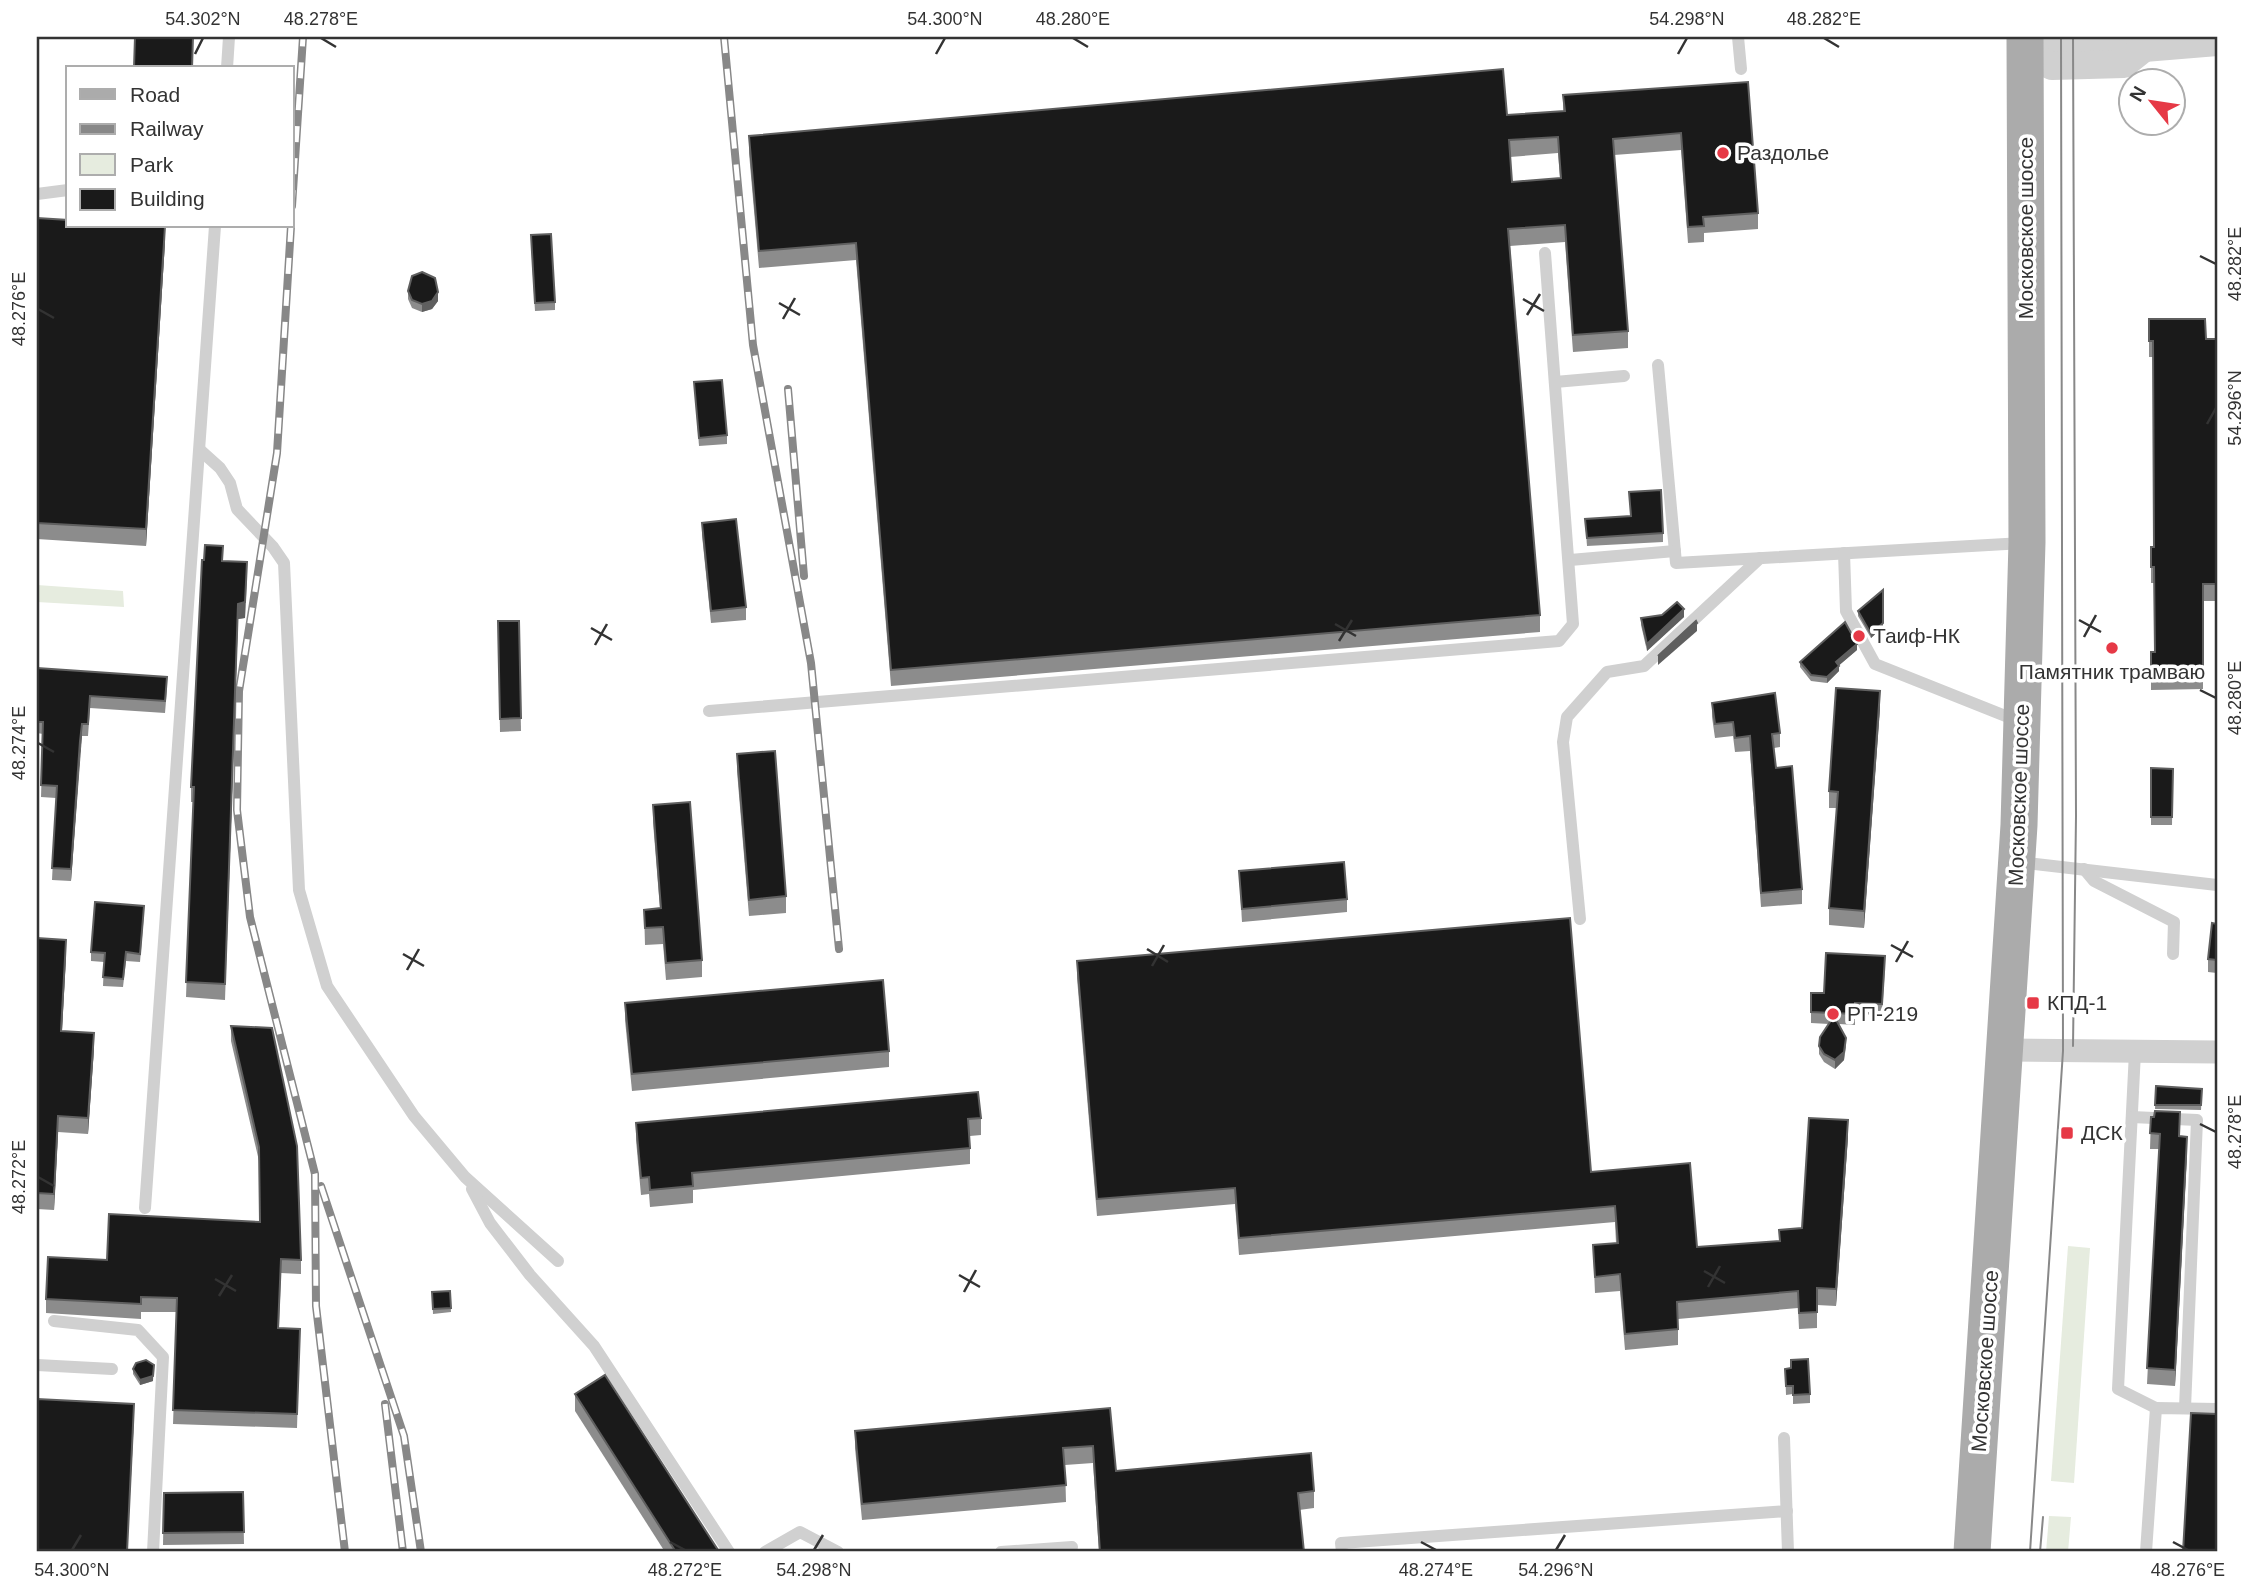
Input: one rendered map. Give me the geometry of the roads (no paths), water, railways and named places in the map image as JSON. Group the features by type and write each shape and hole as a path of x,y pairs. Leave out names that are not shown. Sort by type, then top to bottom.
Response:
{"main road":[{"name":"Московское шоссе","path":"1972,1552 2018,862 2027,542 2025,45"}],"street":[{"path":"2025,45 2052,66 2124,64 2144,48 2217,42"},
{"path":"2005,1050 2217,1052"}],"lane":[{"path":"227,66 229,37"},
{"path":"1738,37 1741,69"},
{"path":"37,194 66,190"},
{"path":"145,1208 215,228"},
{"path":"709,711 1559,641 1573,624 1545,253"},
{"path":"1658,365 1676,563 2027,542"},
{"path":"1555,382 1624,376"},
{"path":"200,450 220,468 230,483 237,509 273,547 284,563 299,890 317,960 327,986 361,1041 414,1116 465,1177 558,1261"},
{"path":"1570,560 1675,551"},
{"path":"1844,553 1846,611 1875,664 2022,722"},
{"path":"1580,919 1563,742 1567,718 1607,672 1644,666 1760,558"},
{"path":"2018,862 2217,885"},
{"path":"2084,869 2094,881 2174,922 2173,954"},
{"path":"2135,1052 2118,1389 2157,1408 2217,1409"},
{"path":"2132,1118 2197,1119 2185,1408"},
{"path":"465,1177 490,1223 530,1275 594,1346 729,1552"},
{"path":"54,1321 138,1330 163,1357 153,1552"},
{"path":"37,1365 112,1369"},
{"path":"2146,1552 2157,1408"},
{"path":"1784,1438 1788,1552"},
{"path":"1342,1552 1341,1543 1787,1511"},
{"path":"765,1552 800,1532 838,1552"},
{"path":"1001,1552 1072,1547"}],"tram line":[{"path":"2030,1552 2063,1051 2061,37"},
{"path":"2073,37 2076,816 2073,1046"},
{"path":"2040,1552 2043,1517"}],"railway":[{"path":"294,175 303,37"},
{"path":"724,37 753,345 811,663 839,949"},
{"path":"291,228 277,453 239,691 237,810 250,917 315,1174 316,1306 345,1552"},
{"path":"788,389 804,576"},
{"path":"321,1186 404,1436 421,1552"},
{"path":"385,1404 403,1552"}],"place":[{"name":"Раздолье","path":"1723,153"},
{"name":"Таиф-НК","path":"1859,636"},
{"name":"Памятник трамваю","path":"2112,648"},
{"name":"КПД-1","path":"2033,1003"},
{"name":"РП-219","path":"1833,1014"},
{"name":"ДСК","path":"2067,1133"}]}
